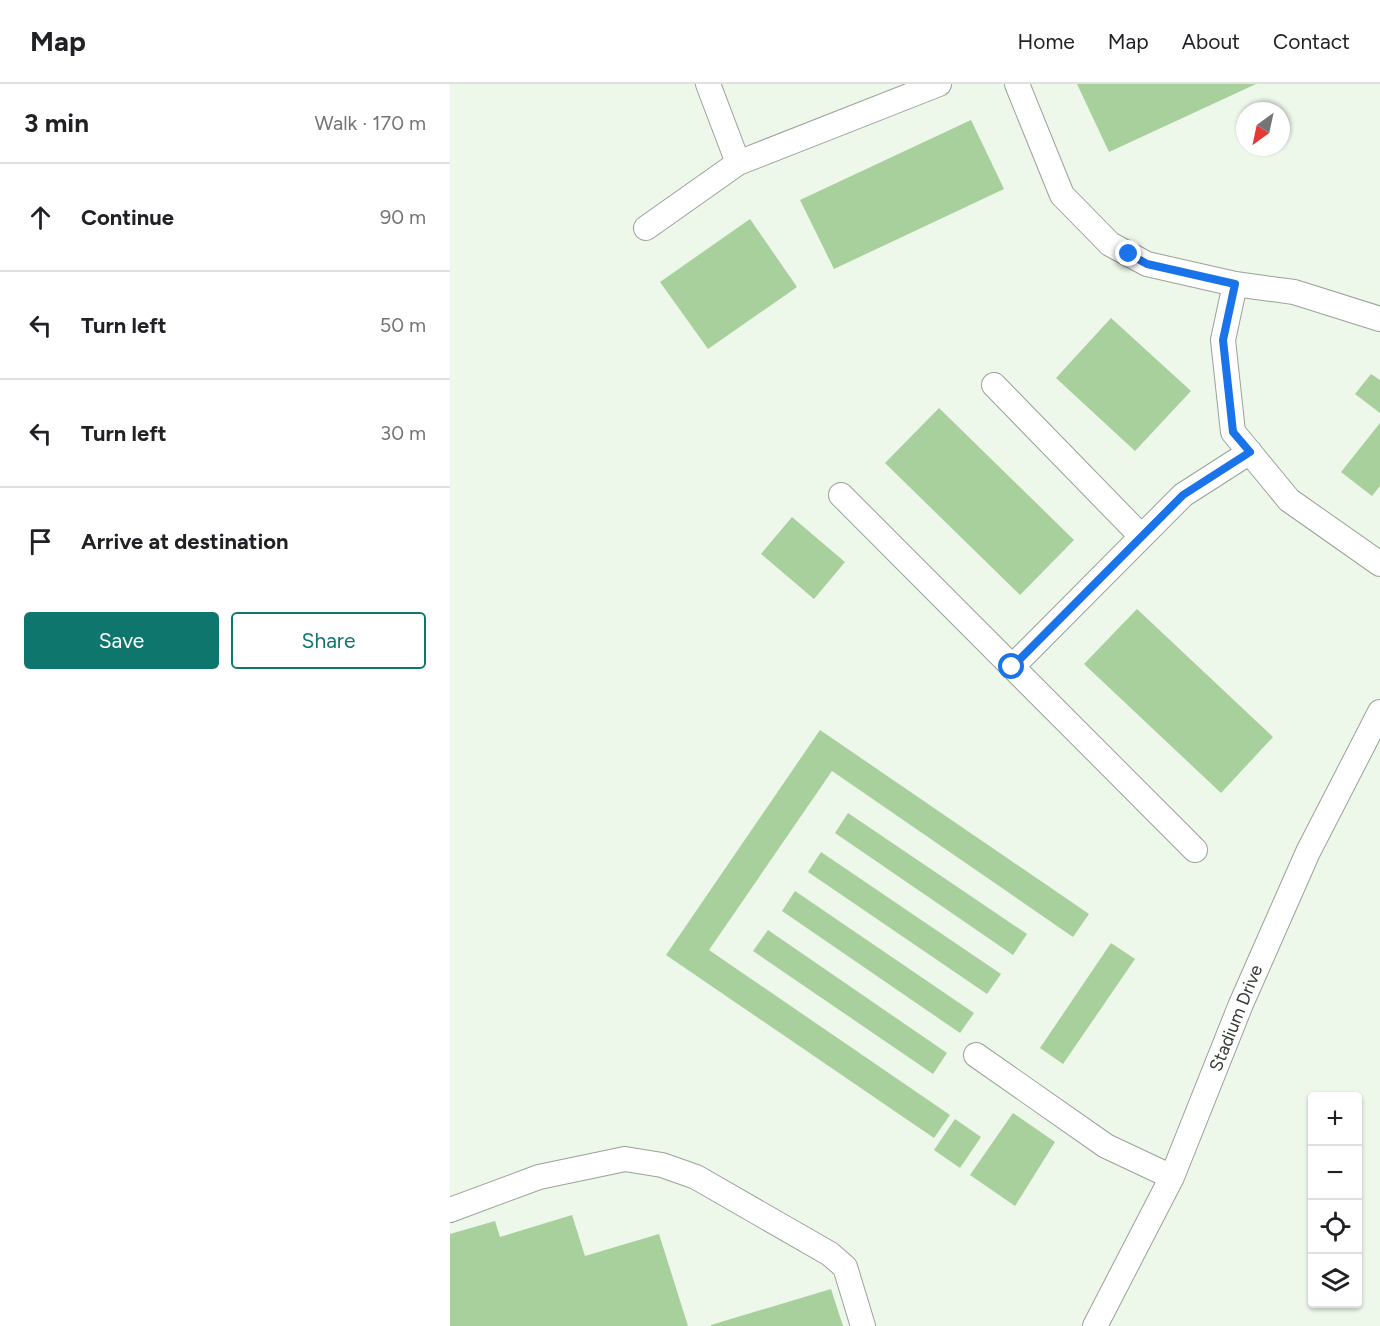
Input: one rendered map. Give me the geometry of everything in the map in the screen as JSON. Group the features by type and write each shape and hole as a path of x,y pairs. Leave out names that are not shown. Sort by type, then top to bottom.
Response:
{"street":[{"path":"708,84 738,163"},
{"path":"646,228 738,163 939,84"},
{"path":"1017,84 1062,195 1110,244 1147,264 1235,284 1294,292 1380,319"},
{"path":"1235,284 1223,340 1233,432 1289,500 1378,558"},
{"path":"994,385 1141,536"},
{"path":"1012,667 1183,495 1250,452"},
{"path":"841,495 1195,850"},
{"name":"Stadium Drive","path":"1095,1326 1172,1177 1241,1004 1308,852 1380,712"},
{"path":"976,1055 1106,1146 1172,1177"},
{"path":"450,1210 539,1177 625,1159 662,1165 696,1177 830,1254 845,1267 863,1326"}],"building":[{"path":"1077,84 1256,84 1109,152"},
{"path":"971,120 1004,189 834,269 800,200"},
{"path":"750,219 797,287 708,349 660,282"},
{"path":"1111,318 1191,391 1135,451 1056,378"},
{"path":"1371,374 1380,380 1380,413 1355,394"},
{"path":"939,408 1074,540 1020,595 885,463"},
{"path":"1380,423 1380,486 1372,496 1341,472"},
{"path":"792,517 845,562 814,599 761,554"},
{"path":"1137,609 1273,737 1221,793 1084,664"},
{"path":"820,730 1089,914 1073,937 832,771 709,950 950,1115 934,1138 666,955"},
{"path":"848,813 1027,934 1013,955 835,833"},
{"path":"821,852 1001,974 987,994 808,872"},
{"path":"795,891 974,1013 960,1033 782,911"},
{"path":"768,930 947,1053 933,1074 753,951"},
{"path":"1111,943 1135,959 1063,1064 1040,1048"},
{"path":"1013,1113 1055,1142 1015,1206 970,1175"},
{"path":"955,1119 981,1137 960,1168 934,1150"},
{"path":"572,1215 585,1256 659,1234 688,1326 450,1326 450,1234 495,1221 500,1237"},
{"path":"831,1289 843,1326 711,1326 711,1325"}],"route":[{"path":"1012,667 1183,495 1250,452 1233,432 1223,340 1235,284 1147,264 1129,254"}]}
